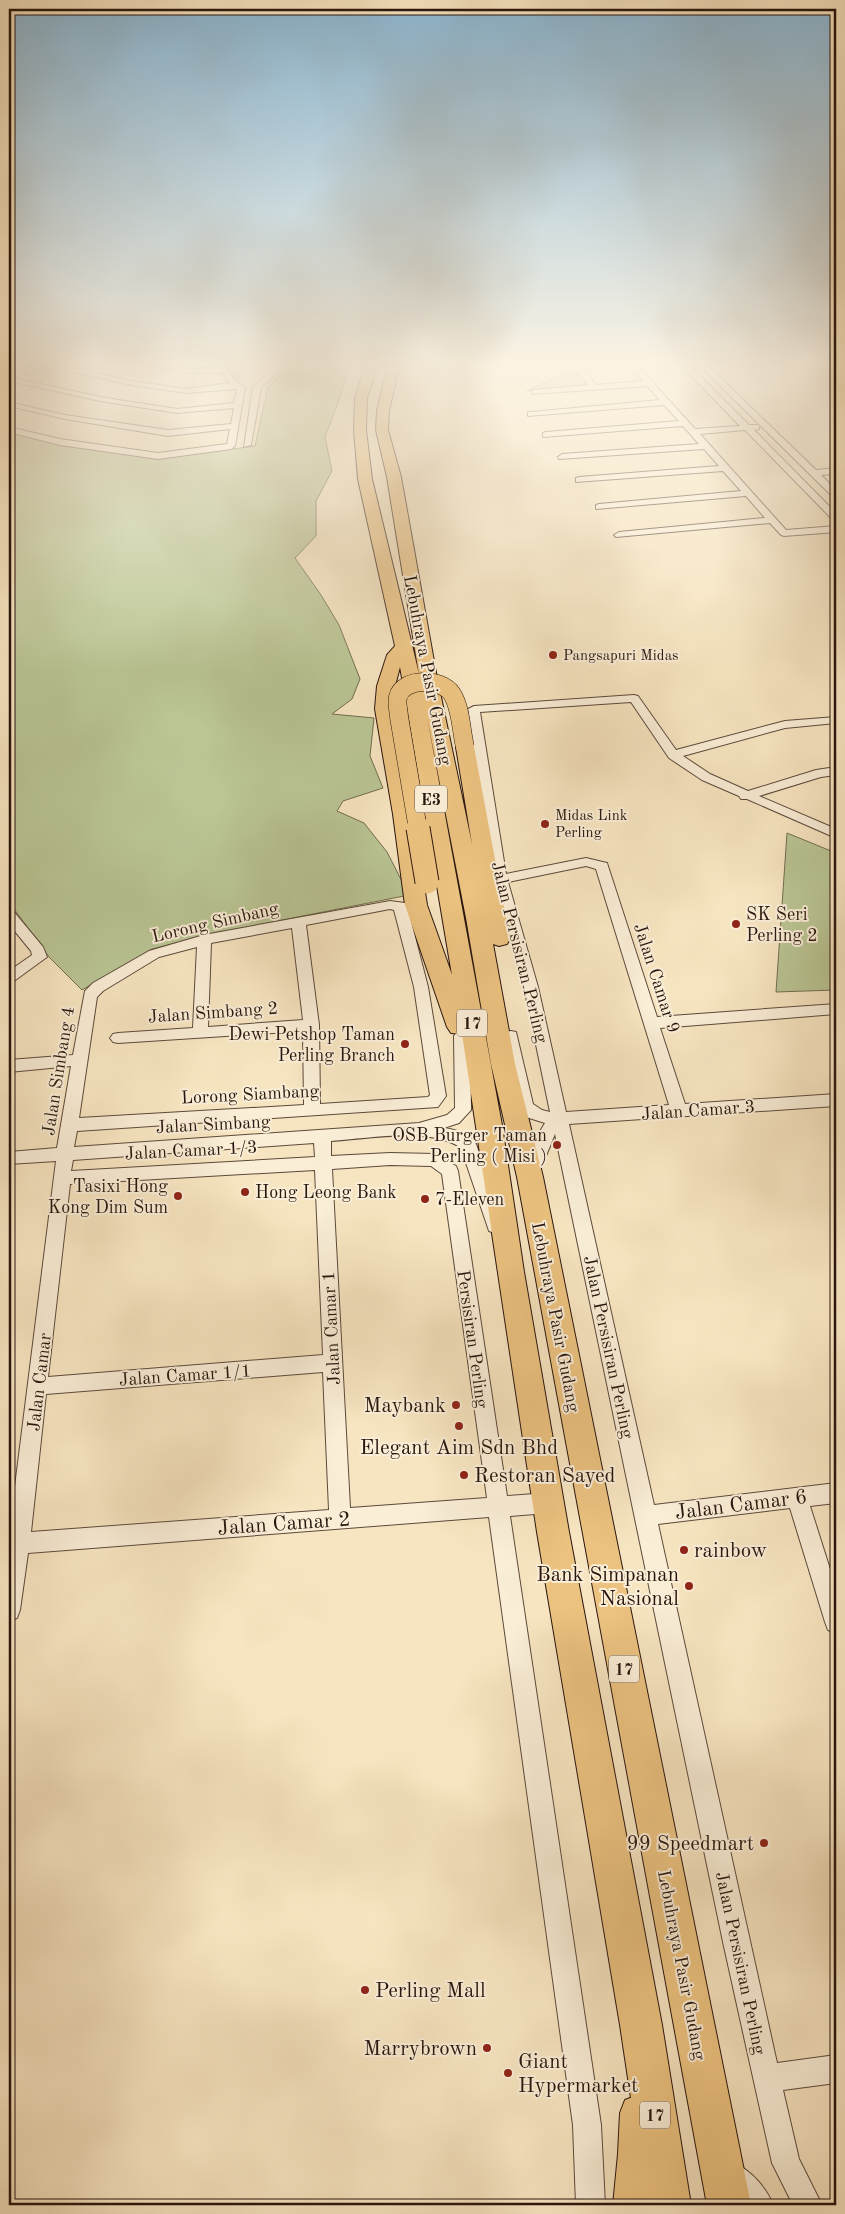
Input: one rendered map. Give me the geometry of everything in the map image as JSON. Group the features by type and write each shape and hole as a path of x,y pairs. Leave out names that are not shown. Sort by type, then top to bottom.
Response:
{"highway":[{"name":"Lebuhraya Pasir Gudang","path":"364,466 365,480 405,647 454,920 489,1125 510,1272 548,1503 641,2024 669,2205"},
{"name":"Lebuhraya Pasir Gudang","path":"391,466 428,678 477,918 504,1064 530,1176 729,2205"},
{"path":"405,647 395,656 386,686 384,708 403,814 416,905 448,991 489,1125"},
{"path":"448,991 446,964 427,882 399,717 398,698 402,691 408,686 419,683 446,686 452,693 458,713 510,1008 511,1036 504,1064"}],"main road":[{"path":"632,2205 637,2154 641,2024"}],"street":[{"path":"786,466 836,518"},
{"path":"807,466 836,495"},
{"path":"579,480 726,468 784,533 836,529"},
{"path":"816,475 836,471"},
{"path":"816,475 836,476"},
{"path":"599,507 748,493"},
{"path":"619,535 772,520"},
{"name":"Jalan Persisiran Perling","path":"673,755 636,699 632,697 474,708 500,879 531,986 767,2078 786,2163 808,2205"},
{"path":"673,755 785,725 836,720"},
{"path":"691,751 714,772 714,780"},
{"path":"673,755 706,777 745,796 836,834"},
{"path":"745,796 820,773 836,771"},
{"name":"Jalan Camar 9","path":"500,879 586,862 602,866 679,1111"},
{"name":"Lorong Siambang","path":"70,1125 432,1103 438,1096 423,997 400,906 390,905 299,923"},
{"path":"9,915 38,950 40,958 9,978"},
{"path":"299,923 311,1025 312,1110"},
{"name":"Lorong Simbang","path":"90,995 98,987 148,956 204,940 299,923"},
{"path":"200,1033 204,940"},
{"name":"Jalan Simbang 4","path":"66,1153 90,995"},
{"path":"652,1023 836,1009"},
{"name":"Jalan Simbang 2","path":"118,1038 311,1025"},
{"path":"419,1129 453,1119 463,1110 462,1036"},
{"name":"Jalan Camar 3","path":"511,1036 525,1106 530,1113 560,1119 836,1100"},
{"path":"9,1066 80,1060"},
{"path":"530,1176 542,1138 549,1127 560,1119"},
{"path":"419,1129 456,1136 468,1144 510,1272"},
{"name":"Jalan Simbang","path":"9,1158 419,1129"},
{"path":"290,1139 317,1154 323,1162 336,1141 345,1135"},
{"name":"Jalan Camar 1","path":"322,1137 340,1519"},
{"name":"Jalan Camar","path":"9,1610 14,1544 38,1386 66,1153"},
{"name":"Jalan Camar 1/3","path":"62,1178 390,1159 435,1160 450,1171"},
{"name":"Persisiran Perling","path":"450,1171 587,2126 591,2205"},
{"name":"Jalan Camar 1/1","path":"38,1386 332,1363"},
{"name":"Jalan Camar 6","path":"646,1516 836,1493"},
{"path":"797,1499 836,1622"},
{"name":"Jalan Camar 2","path":"14,1544 548,1503"},
{"path":"767,2078 836,2069"},
{"path":"720,2161 759,2205"}],"green space":[{"path":"9,466 331,466 332,471 316,501 316,536 295,558 339,625 360,679 352,699 332,714 374,718 370,756 383,788 343,801 337,811 364,823 387,852 409,895 212,934 152,949 82,990 49,957 9,902"},
{"path":"787,833 836,853 836,990 776,992"}],"place":[{"name":"Pangsapuri Midas","path":"553,655"},
{"name":"Midas Link Perling","path":"545,824"},
{"name":"SK Seri Perling 2","path":"736,924"},
{"name":"Dewi Petshop Taman Perling Branch","path":"405,1044"},
{"name":"OSB Burger Taman Perling ( Misi )","path":"557,1145"},
{"name":"Hong Leong Bank","path":"245,1192"},
{"name":"Tasixi Hong Kong Dim Sum","path":"178,1196"},
{"name":"7-Eleven","path":"425,1199"},
{"name":"Maybank","path":"456,1405"},
{"name":"Elegant Aim Sdn Bhd","path":"459,1426"},
{"name":"Restoran Sayed","path":"464,1475"},
{"name":"rainbow","path":"684,1550"},
{"name":"Bank Simpanan Nasional","path":"689,1586"},
{"name":"99 Speedmart","path":"764,1843"},
{"name":"Perling Mall","path":"365,1990"},
{"name":"Marrybrown","path":"487,2048"},
{"name":"Giant Hypermarket","path":"508,2073"}]}
